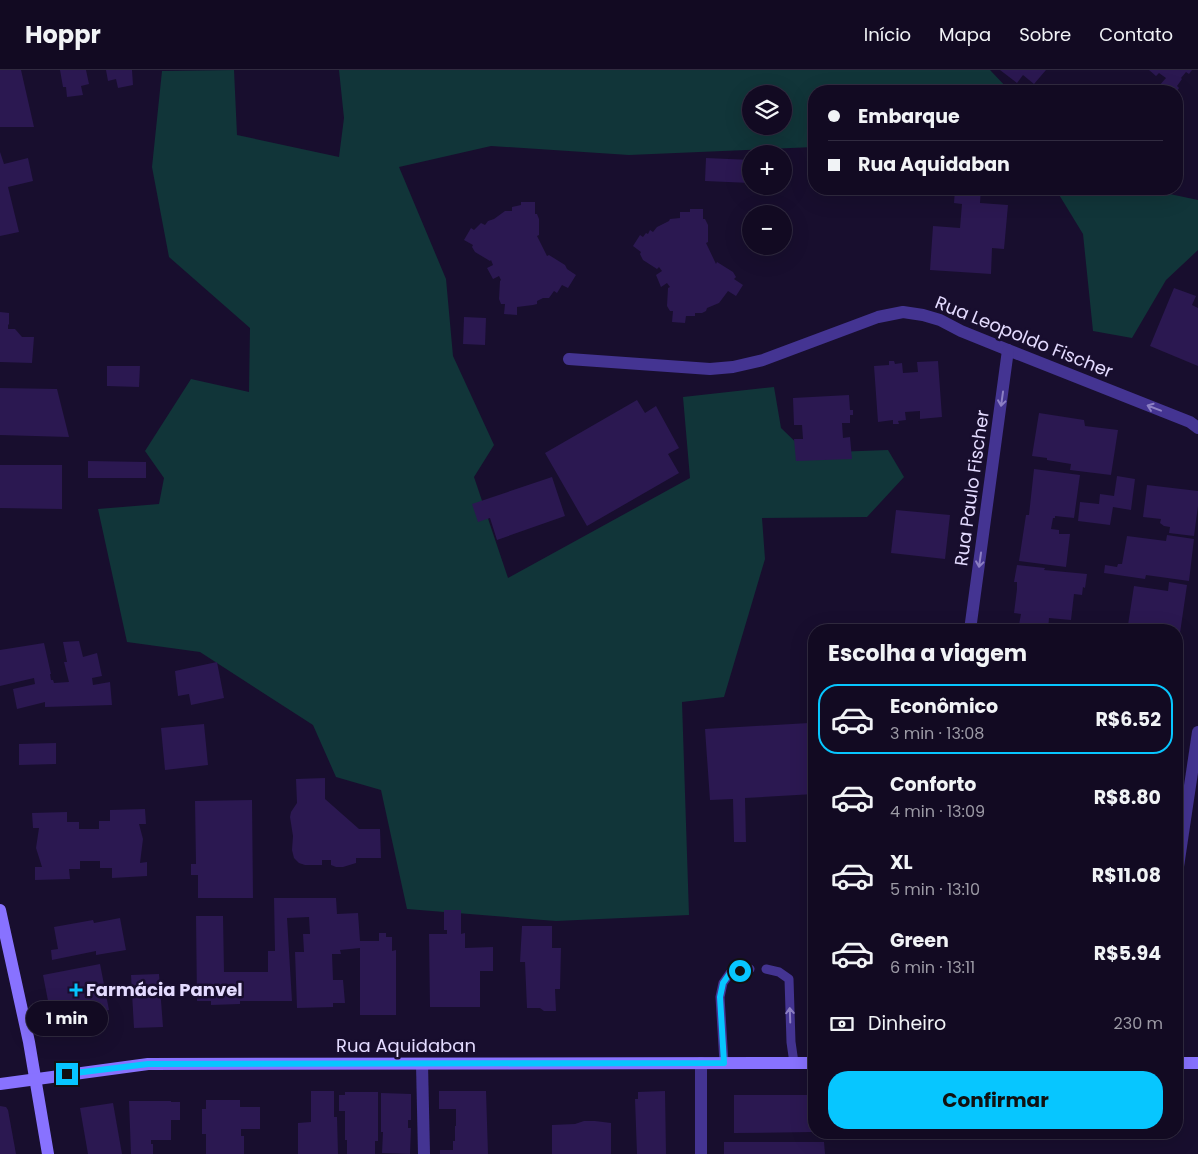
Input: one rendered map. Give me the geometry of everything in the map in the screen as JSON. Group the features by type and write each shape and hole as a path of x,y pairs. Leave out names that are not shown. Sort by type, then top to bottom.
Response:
{"street":[{"name":"Rua Leopoldo Fischer","path":"569,359 710,369 733,367 763,360 878,317 903,312 940,320 961,331 1190,422 1198,428"},
{"name":"Rua Paulo Fischer","path":"971,624 1008,350"},
{"path":"1183,833 1198,732"},
{"path":"0,910 36,1078 48,1154"},
{"path":"701,1063 701,1154"},
{"name":"Rua Aquidaban","path":"0,1084 148,1064 808,1063"},
{"path":"1183,1063 1198,1063"},
{"path":"422,1064 424,1154"}],"lane":[{"path":"724,1063 720,997 723,983 730,973 750,969"},
{"path":"766,969 779,972 789,979 791,1042 794,1063"}],"green space":[{"path":"234,70 237,135 339,157 344,118 339,70 990,70 1004,85 808,85 808,147 792,148 792,145 742,145 742,150 629,155 491,146 399,167 446,279 453,356 494,445 474,477 508,578 690,478 683,397 774,387 781,428 807,453 888,450 904,477 867,517 762,518 765,559 724,697 682,702 689,915 556,921 407,909 381,790 336,777 313,725 200,652 127,642 98,509 159,504 164,478 145,451 191,379 249,392 250,328 169,257 152,167 162,71"},
{"path":"1059,195 1174,195 1198,200 1198,250 1166,280 1132,338 1093,331 1083,234"}],"building":[{"path":"0,70 21,70 34,127 0,127"},
{"path":"60,70 86,70 89,84 81,86 83,95 67,97 66,87 63,87"},
{"path":"106,70 132,70 133,85 118,88 116,79 108,81"},
{"path":"1000,70 1046,70 1034,84 1023,75 1017,83"},
{"path":"1149,70 1192,70 1189,74 1186,72 1178,85 1160,85 1166,78 1159,73 1156,76"},
{"path":"0,152 4,164 28,158 33,181 8,187 19,232 0,236"},
{"path":"706,158 742,160 742,183 705,181"},
{"path":"955,195 981,195 980,203 1008,205 1004,249 992,248 991,274 930,270 933,226 960,228 962,204 954,203"},
{"path":"521,202 535,202 535,214 537,214 539,219 539,235 537,236 547,256 549,255 565,265 567,269 576,275 568,288 562,285 557,293 554,291 549,298 537,301 537,304 517,307 517,315 504,314 505,304 501,304 499,299 501,280 499,276 493,279 487,268 493,265 491,260 475,252 472,247 473,245 464,240 471,228 474,230 481,223 485,225 488,221 505,211 512,211 512,207 521,205"},
{"path":"690,209 703,209 703,219 705,219 708,225 708,242 706,243 716,264 717,262 733,272 736,277 734,279 743,285 736,296 728,291 719,303 707,308 706,311 695,313 695,316 686,316 685,323 672,322 673,311 670,311 667,306 668,288 670,287 667,283 661,287 656,275 662,271 659,267 657,269 643,260 641,252 633,246 640,235 643,237 650,230 653,232 657,227 670,219 680,218 680,212 690,212"},
{"path":"1174,288 1196,296 1192,305 1198,308 1198,366 1150,346"},
{"path":"0,312 9,313 8,329 15,329 22,337 34,337 32,363 0,362"},
{"path":"464,317 486,318 485,345 463,344"},
{"path":"889,361 894,361 895,364 902,363 903,373 918,372 917,362 938,361 942,417 920,419 920,411 905,412 906,420 898,421 899,424 893,424 893,420 878,422 874,366 889,365"},
{"path":"107,366 140,366 139,387 107,386"},
{"path":"0,388 57,389 69,437 0,435"},
{"path":"849,395 850,410 853,410 853,415 850,415 850,423 842,423 843,438 850,437 852,459 796,461 794,439 803,439 802,425 794,425 793,398"},
{"path":"637,400 645,413 656,406 679,448 668,454 679,473 587,526 545,453"},
{"path":"1039,413 1084,420 1085,426 1118,430 1111,475 1070,470 1071,464 1032,456"},
{"path":"88,461 146,462 146,478 88,478"},
{"path":"0,465 62,465 62,509 0,508"},
{"path":"1034,469 1080,475 1074,518 1055,516 1051,529 1059,530 1059,534 1070,534 1066,567 1019,561 1026,515 1029,515"},
{"path":"1117,476 1135,479 1131,510 1113,507 1110,525 1078,521 1080,502 1099,504 1100,494 1114,496"},
{"path":"552,477 565,516 497,540 490,518 478,522 472,504"},
{"path":"1147,485 1198,491 1194,536 1169,533 1170,527 1160,523 1161,519 1143,517"},
{"path":"896,510 950,515 945,559 891,553"},
{"path":"1167,535 1194,539 1189,581 1146,575 1145,579 1104,573 1105,565 1117,567 1118,564 1122,564 1127,536 1166,541"},
{"path":"1017,565 1045,568 1044,570 1087,574 1082,595 1074,594 1071,620 1049,618 1048,624 1019,624 1021,614 1014,613 1017,582 1014,582"},
{"path":"1169,582 1187,585 1181,624 1128,624 1134,586 1168,591"},
{"path":"79,641 83,657 97,653 102,676 92,678 93,685 110,682 112,705 45,707 45,702 17,709 13,689 35,684 34,678 0,686 0,650 44,643 51,680 54,683 69,682 64,662 67,662 63,642"},
{"path":"217,662 224,698 191,705 189,694 178,696 175,671"},
{"path":"808,723 808,794 745,798 746,842 734,842 733,799 710,800 705,729"},
{"path":"204,724 208,765 165,770 161,728"},
{"path":"56,743 56,764 19,765 19,744"},
{"path":"325,778 325,799 359,829 380,829 381,858 356,858 356,863 336,867 331,865 331,860 322,860 322,865 305,865 299,863 294,858 290,817 297,803 296,779"},
{"path":"252,800 253,898 198,898 198,875 191,875 191,864 196,864 195,801"},
{"path":"145,809 146,824 139,824 143,839 140,863 147,862 147,876 112,878 112,868 100,868 100,861 80,861 80,869 69,869 70,879 35,880 35,867 42,867 36,848 39,828 33,828 32,813 67,812 67,822 79,822 79,829 99,829 99,821 110,821 110,810"},
{"path":"274,898 336,898 337,914 358,913 360,941 379,941 379,933 386,933 386,937 392,937 392,951 396,950 396,1015 360,1015 360,948 340,950 341,954 332,954 333,980 343,980 345,1003 333,1003 333,1007 297,1008 295,952 304,952 303,934 310,934 309,917 287,918 292,1001 240,1001 240,1004 211,1005 211,1001 197,1001 196,916 223,916 224,972 268,972 268,951 275,951"},
{"path":"444,910 461,910 461,934 465,933 465,948 493,947 493,971 480,971 480,1007 430,1007 429,934 447,934 447,930 444,930"},
{"path":"120,918 126,950 96,955 96,951 52,960 51,950 58,949 54,927 93,920 94,923"},
{"path":"522,926 552,926 552,948 561,948 560,989 555,989 556,1011 527,1008 525,962 520,962"},
{"name":"Farmácia Panvel","path":"100,964 109,1010 77,1016 75,1006 50,1011 43,975"},
{"path":"159,974 163,1027 134,1028 131,975"},
{"path":"311,1091 334,1091 334,1117 337,1117 338,1154 298,1154 298,1123 311,1122"},
{"path":"439,1091 486,1091 488,1154 440,1154 440,1150 453,1150 456,1109 439,1109"},
{"path":"665,1091 666,1154 637,1154 635,1099 638,1099 638,1092"},
{"path":"345,1092 378,1092 378,1141 375,1141 375,1154 347,1154 345,1111 339,1111 339,1095 345,1095"},
{"path":"381,1093 411,1094 411,1120 408,1120 408,1128 411,1128 410,1154 382,1153"},
{"path":"734,1095 808,1095 808,1132 734,1133"},
{"path":"206,1100 240,1100 240,1107 260,1107 260,1129 241,1129 241,1136 244,1136 244,1154 206,1154 206,1134 202,1134 202,1109 206,1109"},
{"path":"129,1101 180,1102 180,1120 171,1120 171,1140 151,1140 153,1154 131,1154"},
{"path":"113,1103 122,1154 88,1154 80,1108"},
{"path":"0,1106 6,1107 8,1110 16,1154 0,1154"},
{"path":"584,1121 611,1123 611,1154 552,1154 552,1125 575,1124"},
{"path":"724,1142 824,1142 825,1154 724,1154"}],"place":[{"name":"Farmácia Panvel","path":"76,990"}],"route":[{"path":"67,1074 148,1064 724,1063 720,997 723,983 730,973 740,971"}]}
